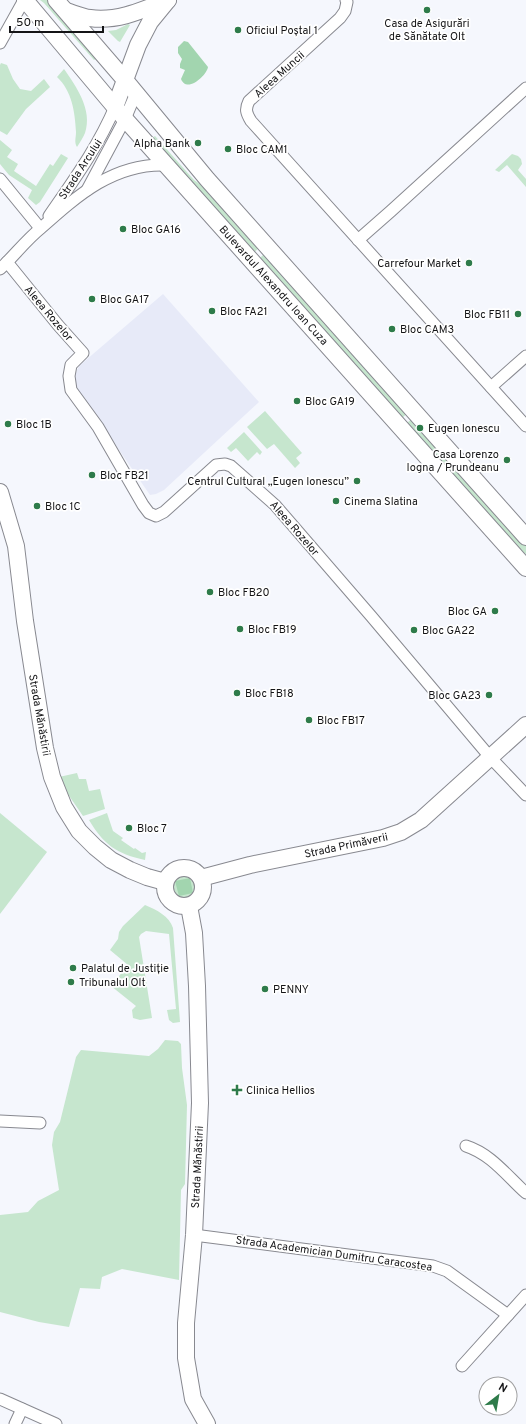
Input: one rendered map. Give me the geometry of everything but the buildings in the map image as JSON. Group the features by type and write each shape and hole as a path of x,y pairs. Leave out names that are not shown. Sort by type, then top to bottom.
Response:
{"street":[{"path":"0,42 25,0"},
{"name":"Bulevardul Alexandru Ioan Cuza","path":"25,0 120,113 526,568"},
{"path":"120,113 125,80 138,45 150,22 168,0"},
{"path":"61,6 89,18 102,19 118,18 141,11 168,0"},
{"name":"Aleea Muncii","path":"346,0 345,11 340,18 249,101 246,107 247,114 251,121 526,426"},
{"name":"Bulevardul Alexandru Ioan Cuza","path":"61,6 136,93 207,179 526,537"},
{"path":"358,240 525,91"},
{"name":"Strada Arcului","path":"40,228 89,158 108,123 120,113 136,93"},
{"name":"Strada Arcului","path":"87,190 120,113"},
{"name":"Strada Arcului","path":"4,266 40,228 87,190 115,175 135,168 150,164 166,165"},
{"path":"0,178 40,228"},
{"name":"Aleea Rozelor","path":"4,266 82,353 71,365 69,376 71,390 98,427 149,513 156,516 164,512 216,465 220,463 231,466 275,505 490,757 526,795"},
{"path":"491,387 526,356"},
{"name":"Strada Mănăstirii","path":"2,503 16,546 24,614 45,748 52,777 64,807 79,831 111,860 147,877 165,882"},
{"name":"Strada Primăverii","path":"201,878 257,864 383,838 401,832 421,820 526,725"},
{"path":"182,868 193,870 201,878 203,890 202,895 194,904 183,907 178,906 168,899 164,888 165,882 172,872 182,868"},
{"name":"Strada Mănăstirii","path":"189,906 194,933 200,1058 200,1103 194,1235 186,1323 186,1358 193,1399 207,1424"},
{"path":"0,1121 40,1123"},
{"path":"466,1146 493,1160 526,1193"},
{"name":"Strada Academician Dumitru Caracostea","path":"194,1235 433,1266 447,1271 508,1315"},
{"path":"462,1366 526,1295"},
{"path":"0,1399 56,1424"},
{"path":"15,1424 22,1409"}],"shaded area":[{"path":"40,0 47,0 97,58 94,60"},
{"path":"128,24 130,25 120,42 108,31 116,30"},
{"path":"184,41 188,42 208,67 201,78 188,85 181,79 185,70 180,68 182,59 178,53 178,47"},
{"path":"1,63 7,65 13,79 20,89 31,91 44,79 50,87 26,109 7,135 0,131"},
{"path":"64,69 82,99 87,116 85,133 77,147 75,142 75,117 72,102 66,89 57,77"},
{"path":"155,136 194,180 214,194 261,245 254,253 152,138"},
{"path":"0,140 12,150 7,157 18,164 14,171 36,186 50,164 53,166 61,154 68,158 40,202 36,205 28,198 32,190 9,175 0,164"},
{"path":"512,154 521,159 522,164 518,170 526,179 526,187 507,165 499,172 495,170"},
{"path":"267,251 410,411 402,418 259,259"},
{"path":"163,294 259,402 164,490 150,495 76,387 74,377 79,366"},
{"path":"265,411 302,453 296,458 300,463 295,468 274,444 267,449 247,427"},
{"path":"415,416 526,540 526,554 520,551 407,423"},
{"path":"244,432 262,452 260,455 257,452 248,461 236,448 231,452 227,448"},
{"path":"77,773 79,779 86,779 89,791 100,789 105,809 83,816 63,787 59,777"},
{"path":"0,813 47,852 0,914"},
{"path":"107,813 113,831 123,838 121,840 134,849 135,848 142,853 146,852 145,860 135,858 119,851 100,836 89,820"},
{"path":"184,875 189,876 195,882 195,892 189,898 184,899 179,898 173,892 172,887 173,882 179,876"},
{"path":"190,878 193,893 179,896 175,881"},
{"path":"145,905 158,911 166,917 173,928 180,1022 173,1023 169,1020 167,1010 176,1009 169,934 146,931 139,937 152,1018 140,1020 133,1018 132,1010 136,1006 111,986 128,965 110,950 118,939 119,932 123,926"},
{"path":"165,1040 178,1041 181,1044 182,1068 187,1105 185,1184 181,1190 179,1280 122,1269 102,1277 100,1289 80,1288 69,1327 39,1322 0,1312 0,1215 28,1212 38,1201 59,1190 52,1145 54,1132 60,1122 76,1057 81,1050 149,1056 158,1049"}],"place":[{"name":"Casa de Asigurări de Sănătate Olt","path":"427,10"},
{"name":"Oficiul Poștal 1","path":"238,30"},
{"name":"Alpha Bank","path":"198,143"},
{"name":"Bloc CAM1","path":"228,149"},
{"name":"Bloc GA16","path":"123,229"},
{"name":"Carrefour Market","path":"469,263"},
{"name":"Bloc GA17","path":"92,299"},
{"name":"Bloc FA21","path":"212,311"},
{"name":"Bloc FB11","path":"518,314"},
{"name":"Bloc CAM3","path":"392,329"},
{"name":"Bloc GA19","path":"297,401"},
{"name":"Bloc 1B","path":"8,424"},
{"name":"Eugen Ionescu","path":"420,428"},
{"name":"Casa Lorenzo Iogna / Prundeanu","path":"507,460"},
{"name":"Bloc FB21","path":"92,475"},
{"name":"Centrul Cultural „Eugen Ionescu”","path":"357,481"},
{"name":"Cinema Slatina","path":"336,501"},
{"name":"Bloc 1C","path":"37,506"},
{"name":"Bloc FB20","path":"210,592"},
{"name":"Bloc GA","path":"495,611"},
{"name":"Bloc FB19","path":"240,629"},
{"name":"Bloc GA22","path":"414,630"},
{"name":"Bloc FB18","path":"237,693"},
{"name":"Bloc GA23","path":"489,695"},
{"name":"Bloc FB17","path":"309,720"},
{"name":"Bloc 7","path":"129,828"},
{"name":"Palatul de Justiție","path":"73,968"},
{"name":"Tribunalul Olt","path":"71,982"},
{"name":"PENNY","path":"265,989"},
{"name":"Clinica Hellios","path":"237,1090"}]}
